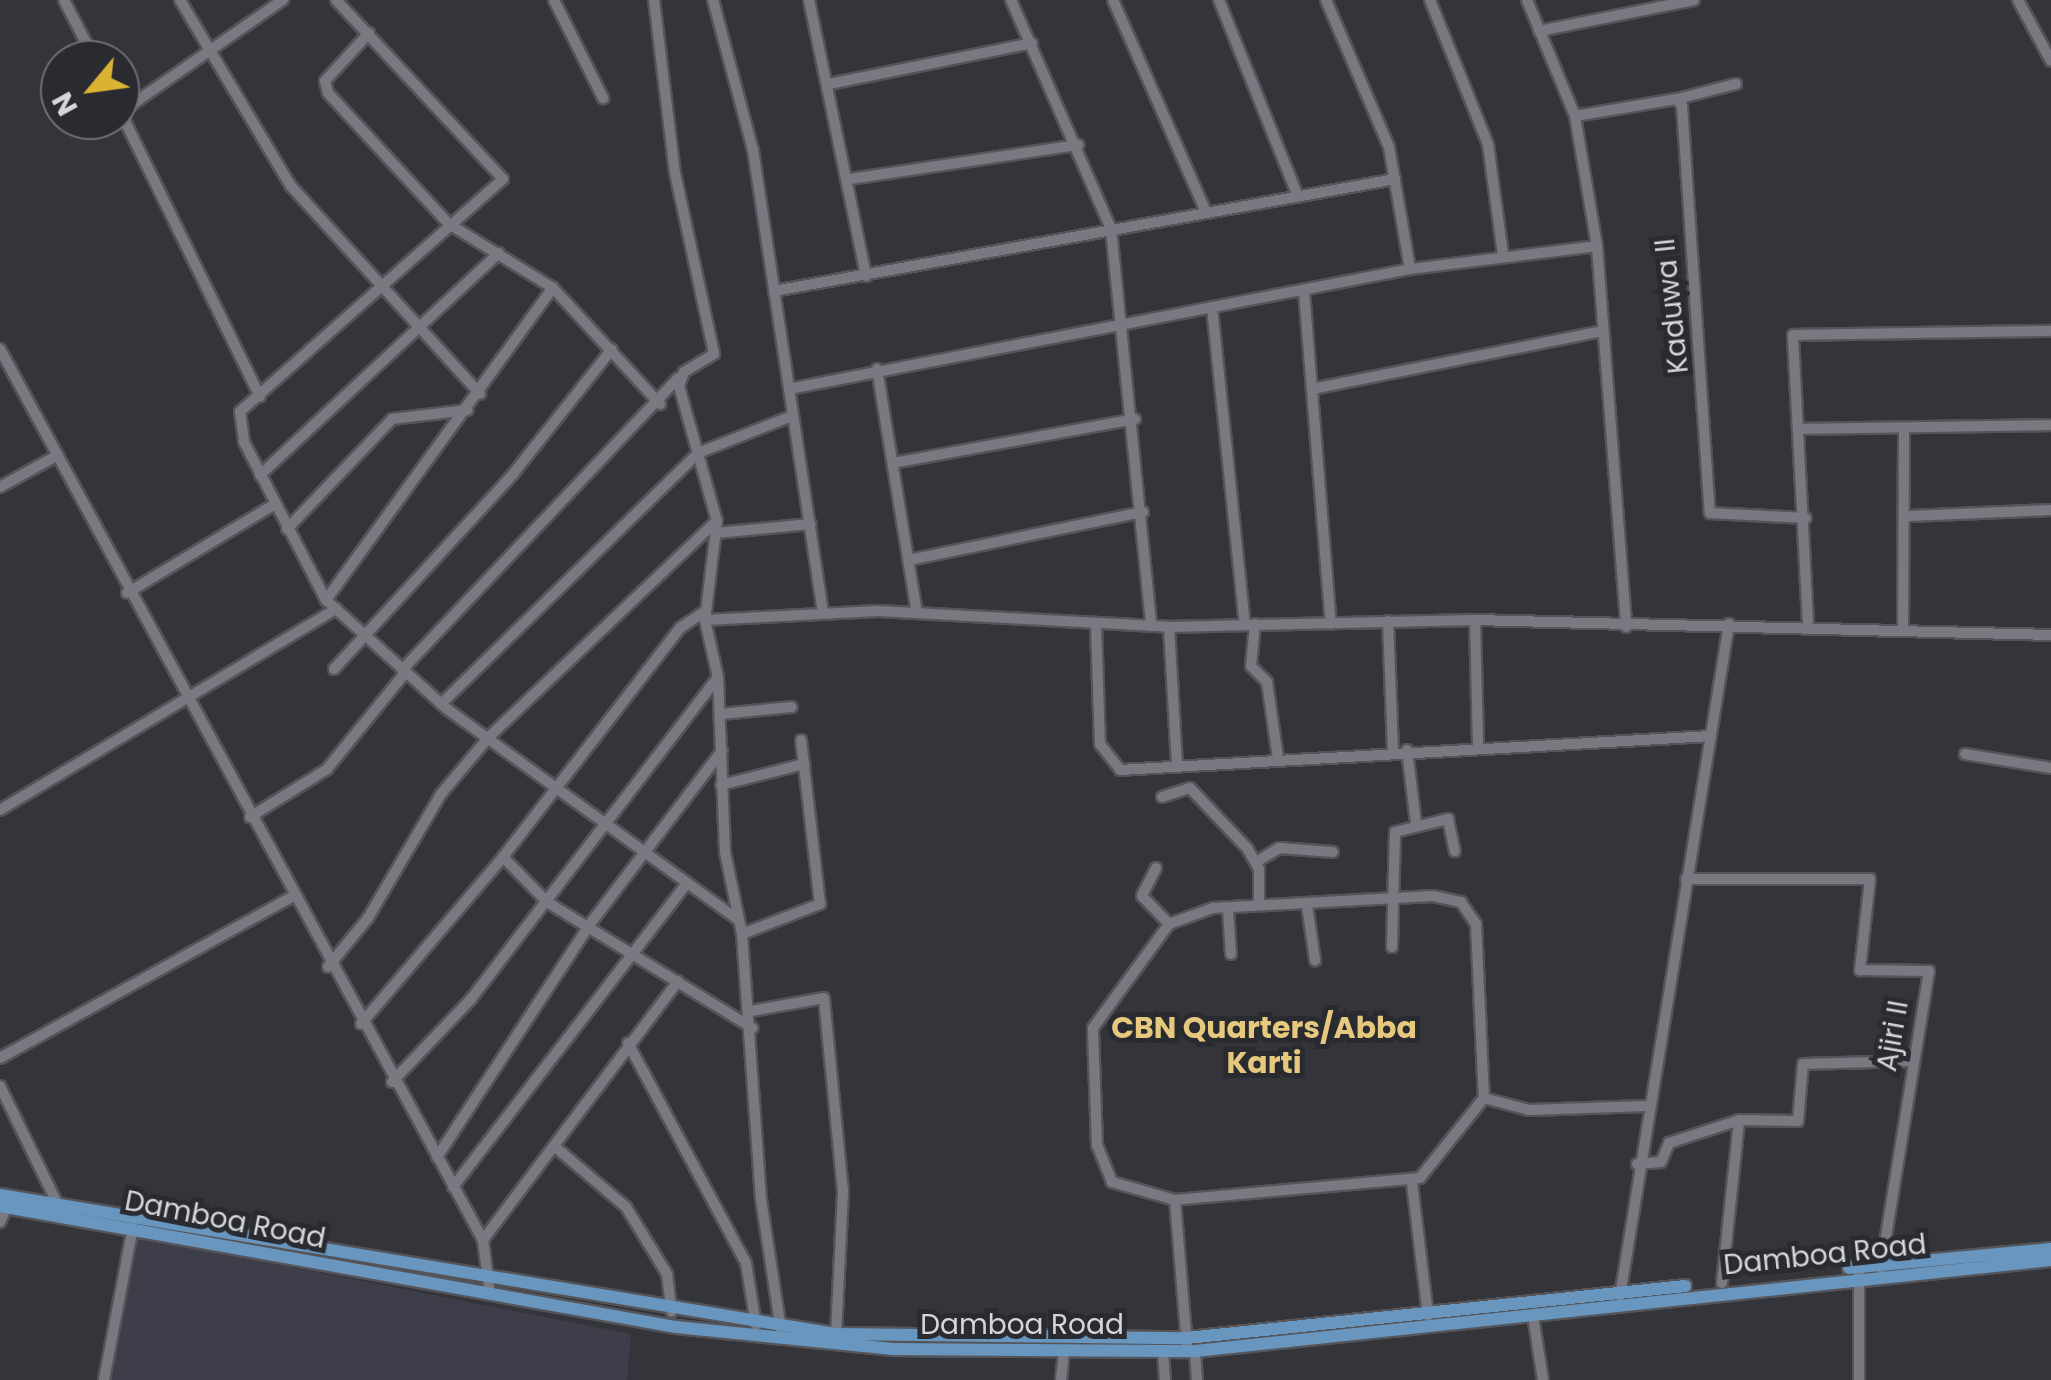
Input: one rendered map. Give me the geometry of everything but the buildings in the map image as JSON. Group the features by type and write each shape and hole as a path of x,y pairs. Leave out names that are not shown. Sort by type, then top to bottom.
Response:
{"main road":[{"name":"Damboa Road","path":"2,1202 57,1202 371,1272 756,1326 836,1334 1190,1346"},
{"name":"Damboa Road","path":"2,1202 133,1228 171,1228 372,1258 490,1287 783,1340 1064,1352 1164,1350 1859,1271"},
{"name":"Damboa Road","path":"1428,1320 1533,1316 1620,1297 1722,1283 2051,1249"},
{"path":"371,1272 372,1258"},
{"name":"Damboa Road","path":"1881,1269 2051,1260"}],"street":[{"path":"64,0 85,40"},
{"path":"180,0 205,49 291,186 480,394"},
{"path":"140,97 205,49 283,0"},
{"path":"336,0 501,170 503,179 384,292 260,397 236,423 288,529 326,600 336,610 441,704 740,920"},
{"path":"554,0 603,98"},
{"path":"250,817 327,769 404,671 660,404 679,377 714,354 675,172 654,0"},
{"path":"714,0 753,150 823,612"},
{"path":"810,0 850,179 866,276"},
{"path":"1011,0 1078,144 1110,229 1136,418 1151,626"},
{"path":"1113,0 1206,212"},
{"path":"1219,0 1298,197"},
{"path":"1326,0 1395,179 1410,269"},
{"path":"1430,0 1488,144 1503,255"},
{"path":"1527,0 1575,116 1597,246 1626,627"},
{"path":"1539,31 1694,0"},
{"path":"2018,0 2051,61"},
{"path":"369,33 324,87 454,228 554,288 660,404"},
{"path":"830,84 1032,43"},
{"path":"1575,116 1677,99 1736,84"},
{"name":"Kaduwa II","path":"1677,99 1710,513 1806,518"},
{"path":"134,140 260,397"},
{"path":"850,179 1078,144"},
{"path":"774,292 1395,179"},
{"path":"788,389 878,368 1410,269 1597,246"},
{"path":"260,475 499,253"},
{"path":"326,600 554,288"},
{"path":"1304,291 1317,388 1331,624"},
{"path":"1212,307 1250,624 1251,666 1267,682 1278,758"},
{"path":"1808,623 1806,518 1793,336 2051,331"},
{"path":"1317,388 1604,332"},
{"path":"0,349 328,967 483,1240 490,1287"},
{"path":"334,669 368,638 612,349"},
{"path":"878,368 918,612"},
{"path":"679,377 716,527 704,616 718,677 722,785 753,1028 761,1199 781,1329"},
{"path":"288,529 392,419 467,410"},
{"path":"441,704 698,453 792,416"},
{"path":"894,463 1136,418"},
{"path":"1801,428 1904,430 2051,424"},
{"path":"1903,628 1910,516 1904,430"},
{"path":"0,487 58,455"},
{"path":"127,592 275,504"},
{"path":"1910,516 2051,510"},
{"path":"909,560 1143,512"},
{"path":"328,967 368,918 440,794 489,737 716,527 810,524"},
{"path":"0,810 188,704 336,610"},
{"path":"361,1024 559,788 680,628 704,616 918,612 1169,627 1476,620 1626,627 1808,623 2051,635"},
{"path":"1476,620 1478,748"},
{"path":"1388,621 1393,751"},
{"path":"1620,1297 1646,1106 1729,624"},
{"path":"1096,625 1103,757 1120,770 1407,750 1711,736"},
{"path":"1169,627 1177,766"},
{"path":"392,1082 547,902 718,677"},
{"path":"721,714 792,707"},
{"path":"742,934 820,904 801,740"},
{"path":"437,1158 590,924 648,854 722,750"},
{"path":"1407,750 1416,823"},
{"path":"1965,754 2051,768"},
{"path":"722,785 804,764"},
{"path":"1162,797 1190,788 1256,862 1258,905"},
{"path":"1392,947 1390,845 1416,823 1448,820 1455,851"},
{"path":"1256,862 1279,848 1333,852"},
{"path":"503,857 547,902 590,924 753,1028"},
{"path":"1156,868 1142,896 1169,924"},
{"name":"Ajiri II","path":"1686,878 1870,879 1860,970 1928,971 1881,1269"},
{"path":"453,1187 686,884"},
{"path":"1433,896 1468,907 1481,962 1484,1098 1412,1182 1175,1200 1130,1193 1102,1168 1092,1050 1104,1002 1169,924 1192,911 1306,905 1433,896"},
{"path":"0,1058 292,897"},
{"path":"1306,905 1315,960"},
{"path":"1228,910 1231,954"},
{"path":"483,1240 678,981"},
{"path":"750,1011 824,998 843,1192 836,1334"},
{"path":"628,1043 746,1263 756,1326"},
{"path":"1637,1164 1661,1162 1669,1143 1738,1120 1798,1120 1803,1064 1912,1061"},
{"path":"0,1086 57,1202"},
{"path":"1484,1098 1529,1110 1646,1106"},
{"path":"1722,1283 1738,1120"},
{"path":"554,1146 626,1207 667,1274 672,1313"},
{"path":"1412,1182 1428,1320"},
{"path":"1175,1200 1190,1346 1198,1380"},
{"path":"0,1222 2,1202"},
{"path":"104,1380 133,1228"},
{"path":"1859,1271 1860,1380"},
{"path":"1533,1316 1543,1380"},
{"path":"1164,1350 1165,1380"},
{"path":"1060,1380 1064,1352"}],"shaded area":[{"path":"129,1235 631,1334 627,1380 105,1380"}],"district":[{"name":"CBN Quarters/Abba Karti","path":"1264,1045"}]}
